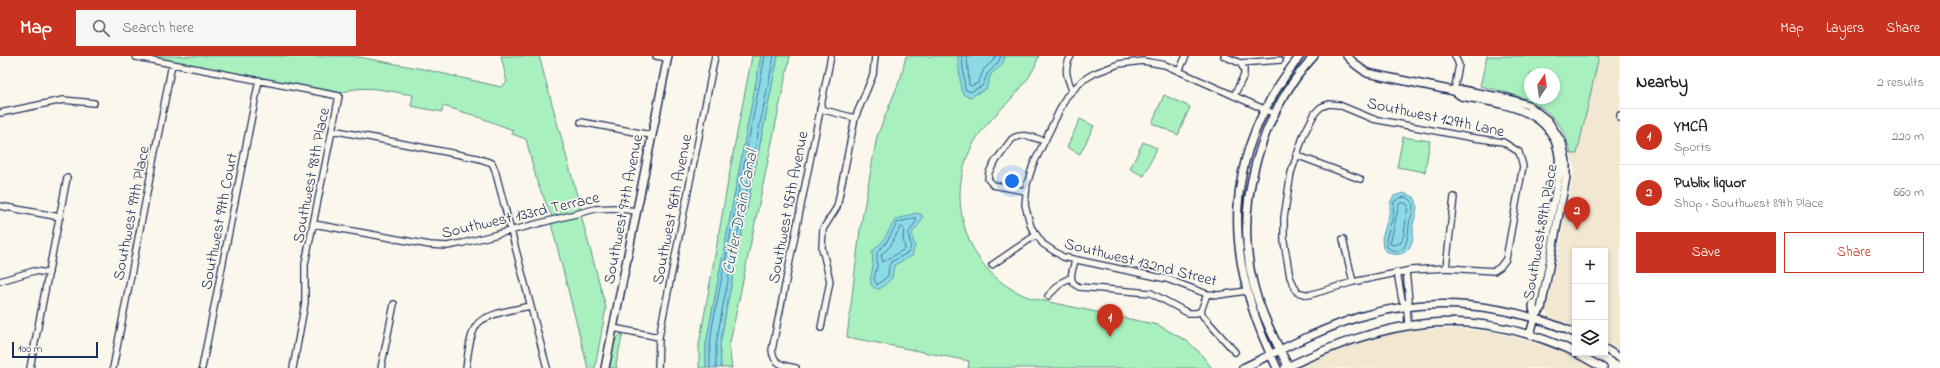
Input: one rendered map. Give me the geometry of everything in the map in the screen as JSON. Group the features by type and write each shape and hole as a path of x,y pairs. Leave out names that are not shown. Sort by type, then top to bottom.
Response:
{"street":[{"path":"656,56 667,57"},
{"name":"Southwest 96th Avenue","path":"658,368 659,337 715,56"},
{"name":"Southwest 95th Avenue","path":"796,368 777,362 772,354 773,345 831,56"},
{"path":"822,328 830,281 822,248 823,229 837,207 855,118 874,75 875,56"},
{"path":"1071,56 1066,64 1065,71 1072,90"},
{"path":"1179,71 1186,56"},
{"path":"1224,56 1240,63 1280,60"},
{"path":"1276,368 1246,291 1238,244 1238,197 1245,161 1264,110 1283,78 1300,56"},
{"path":"1314,56 1294,80 1275,114 1261,144 1248,208 1248,246 1254,288 1270,329 1288,367 1325,349 1362,336 1408,324 1469,323 1530,334 1572,351"},
{"path":"1347,56 1367,73 1454,91 1461,96 1512,106 1525,111 1546,127 1557,147 1560,159 1559,175 1533,307 1535,317"},
{"path":"1454,91 1459,65 1455,56"},
{"name":"Southwest 98th Place","path":"136,57 339,96 305,271 305,303 292,368"},
{"name":"Southwest 97th Avenue","path":"605,368 667,57"},
{"name":"Southwest 132nd Street","path":"1246,291 1219,295 1206,294 1167,280 1075,261 1063,257 1053,251 1036,235 1029,223 1026,214 1025,191 1030,171 1062,104 1072,90 1083,80 1104,69 1125,62 1135,59 1158,63 1275,114"},
{"path":"1234,96 1244,72 1244,69 1240,63"},
{"name":"Southwest 99th Place","path":"113,368 172,64"},
{"name":"Southwest 99th Court","path":"202,368 259,80"},
{"name":"Southwest 89th Place","path":"1454,91 1462,90 1523,103 1541,114 1558,134 1565,155 1566,177 1541,309 1535,317 1530,334"},
{"path":"0,112 63,100 94,103"},
{"name":"Southwest 129th Lane","path":"1296,155 1315,113 1324,106 1332,103 1373,119 1503,142 1519,152 1523,166 1506,259 1502,266 1494,271 1446,268"},
{"path":"820,109 855,118"},
{"path":"581,122 651,135"},
{"path":"332,130 490,162 495,170 547,368"},
{"path":"1025,191 993,185 988,179 989,172 1012,139 1016,136 1028,136 1044,141"},
{"path":"1360,179 1296,155 1286,198 1283,231 1290,277 1295,290 1309,295 1352,282 1397,272 1446,268 1454,197"},
{"path":"30,368 67,178"},
{"path":"1238,197 1249,198"},
{"path":"0,206 60,217"},
{"path":"1238,207 1248,208"},
{"name":"Southwest 133rd Terrace","path":"314,224 441,246 455,245 595,209 614,208 636,211"},
{"path":"992,265 1036,235"},
{"path":"1343,239 1352,282"},
{"path":"1048,296 1062,282 1070,278 1075,261"},
{"path":"0,282 34,271 49,273"},
{"path":"1406,271 1409,300 1407,307 1408,324"},
{"path":"1397,272 1402,300 1407,307"},
{"path":"1070,278 1072,282 1079,287 1149,293 1188,313 1196,313 1201,311"},
{"path":"1206,294 1201,311 1203,316 1235,352"},
{"path":"382,368 394,304"},
{"path":"1243,368 1324,331 1362,316 1407,307 1446,305 1483,307 1535,317 1572,332"},
{"path":"466,368 474,329 482,320 530,306"},
{"path":"613,328 659,337"},
{"path":"1608,350 1620,358"},
{"path":"1581,356 1603,368"}],"shaded area":[{"path":"1599,56 1620,56 1620,352 1608,344 1608,248 1572,248 1572,326 1548,316 1546,311 1575,169 1571,154 1577,154"},
{"path":"1462,329 1494,332 1543,345 1569,355 1592,368 1301,368 1337,350 1391,333 1416,330"}],"green space":[{"path":"146,56 353,56 423,69 501,87 507,82 501,56 539,56 581,210 552,217 537,182 526,139 512,134 513,130 473,115 443,106 442,112 411,106 413,95 387,90 368,88 350,90 342,93"},
{"path":"752,56 761,56 706,345 706,368 699,368 699,345"},
{"path":"778,56 790,56 729,347 732,368 721,368 720,345 727,305"},
{"path":"906,56 1039,56 1025,83 979,135 970,150 964,165 960,199 966,232 973,248 978,257 991,273 1007,286 1025,296 1158,325 1187,341 1199,352 1212,368 968,368 969,361 847,337 860,230 877,136 901,77"},
{"path":"1487,56 1599,56 1577,154 1571,154 1566,137 1558,124 1549,113 1536,104 1560,104 1560,68 1524,68 1524,99 1480,86"},
{"path":"1164,95 1190,107 1178,135 1152,123"},
{"path":"1080,119 1094,126 1080,154 1067,147"},
{"path":"1403,137 1430,141 1425,172 1397,167"},
{"path":"1143,142 1157,148 1144,176 1130,169"},
{"path":"581,215 606,308 595,368 588,368 551,223"},
{"path":"623,333 616,364 617,368 609,368 611,353 616,339"}],"water":[{"name":"Cutler Drain Canal","path":"761,56 778,56 727,305 720,345 721,368 706,368 706,345"},
{"path":"958,56 1005,56 1002,65 991,74 986,89 970,97 964,95 961,90"},
{"path":"1403,193 1414,197 1417,204 1413,225 1413,237 1409,248 1406,251 1394,254 1383,248 1382,238 1389,215 1391,201 1394,196"},
{"path":"916,213 922,215 922,218 912,236 915,245 912,256 894,265 892,278 880,289 875,288 872,286 870,280 873,266 872,252 883,241 895,220"}],"place":[{"name":"Publix liquor","path":"1577,230"},
{"name":"YMCA","path":"1110,337"}]}
